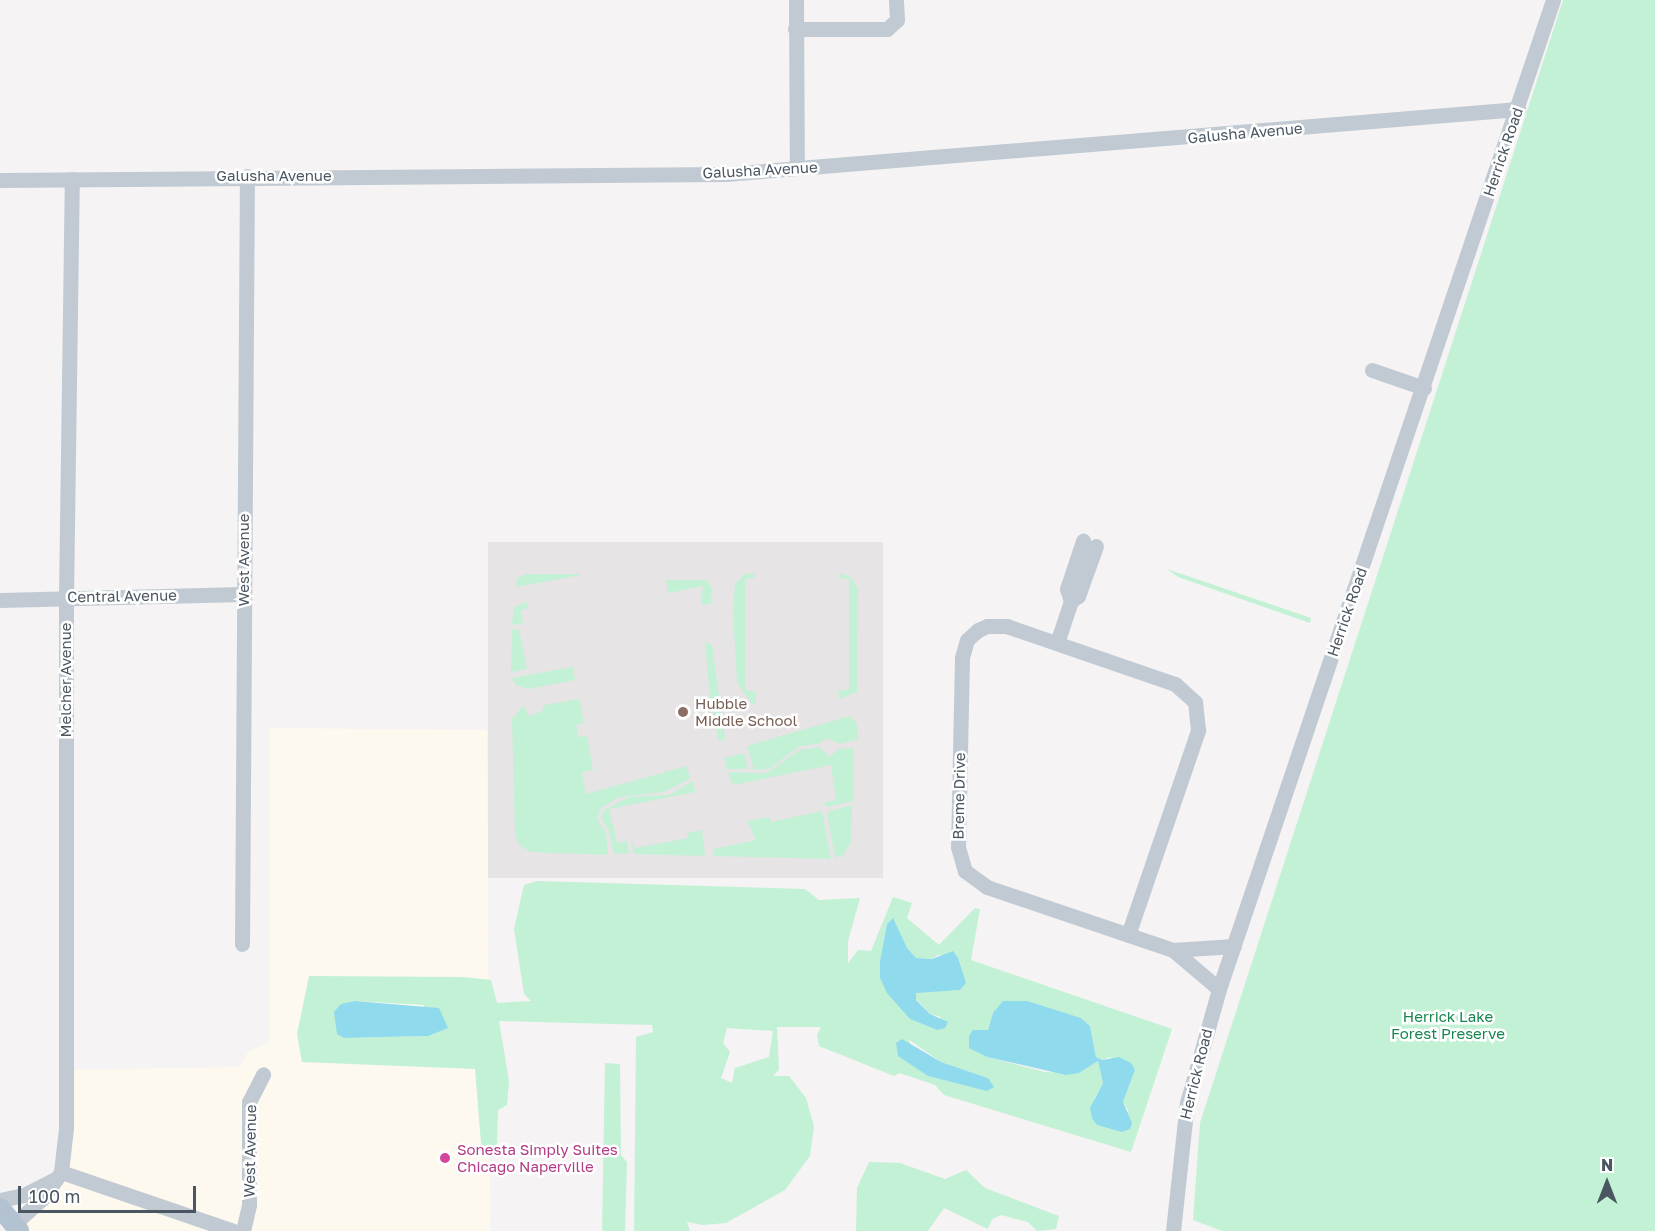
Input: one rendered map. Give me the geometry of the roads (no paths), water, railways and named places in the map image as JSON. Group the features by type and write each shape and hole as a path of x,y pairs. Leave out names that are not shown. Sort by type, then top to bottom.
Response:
{"main road":[{"path":"0,1208 11,1224"}],"street":[{"path":"796,0 797,168"},
{"path":"795,29 887,29 897,20 896,0"},
{"name":"Herrick Road","path":"1173,1231 1187,1103 1219,989 1424,388 1553,0"},
{"name":"Galusha Avenue","path":"0,180 726,174 1518,109"},
{"name":"West Avenue","path":"242,944 247,177"},
{"name":"Melcher Avenue","path":"11,1224 43,1198 58,1175 66,1128 66,598 72,179"},
{"path":"1372,370 1424,388"},
{"path":"1057,643 1071,601 1078,596 1090,543"},
{"name":"Central Avenue","path":"0,600 243,594"},
{"name":"Breme Drive","path":"1128,935 1198,729 1197,709 1190,695 1175,684 997,625 978,630 963,648 959,856 965,871 979,884 1128,935 1173,950 1219,989"},
{"name":"Breme Drive","path":"1173,950 1234,946"},
{"name":"West Avenue","path":"243,1231 249,1205 249,1102 263,1074"},
{"path":"0,1200 24,1195 58,1175 232,1231"}],"water":[{"path":"893,918 907,948 916,958 932,959 953,951 958,958 966,983 960,990 916,993 916,1000 930,1014 948,1022 945,1028 937,1030 910,1019 887,993 880,978 880,961 887,924"},
{"path":"355,1001 439,1008 448,1028 428,1036 344,1038 337,1034 334,1012 341,1004"},
{"path":"1003,1001 1027,1001 1081,1018 1090,1026 1096,1057 1102,1060 1119,1057 1131,1063 1135,1070 1123,1102 1132,1123 1130,1129 1122,1132 1097,1125 1092,1118 1090,1108 1103,1083 1098,1061 1079,1073 1066,1075 987,1057 969,1048 969,1036 973,1030 988,1030 993,1013"},
{"path":"902,1039 941,1062 988,1078 994,1087 987,1091 928,1076 898,1056 896,1043"}],"place":[{"name":"Hubble Middle School","path":"683,712"},
{"name":"Sonesta Simply Suites Chicago Naperville","path":"445,1158"}],"park label":[{"name":"Herrick Lake Forest Preserve","path":"1448,1024"}]}
